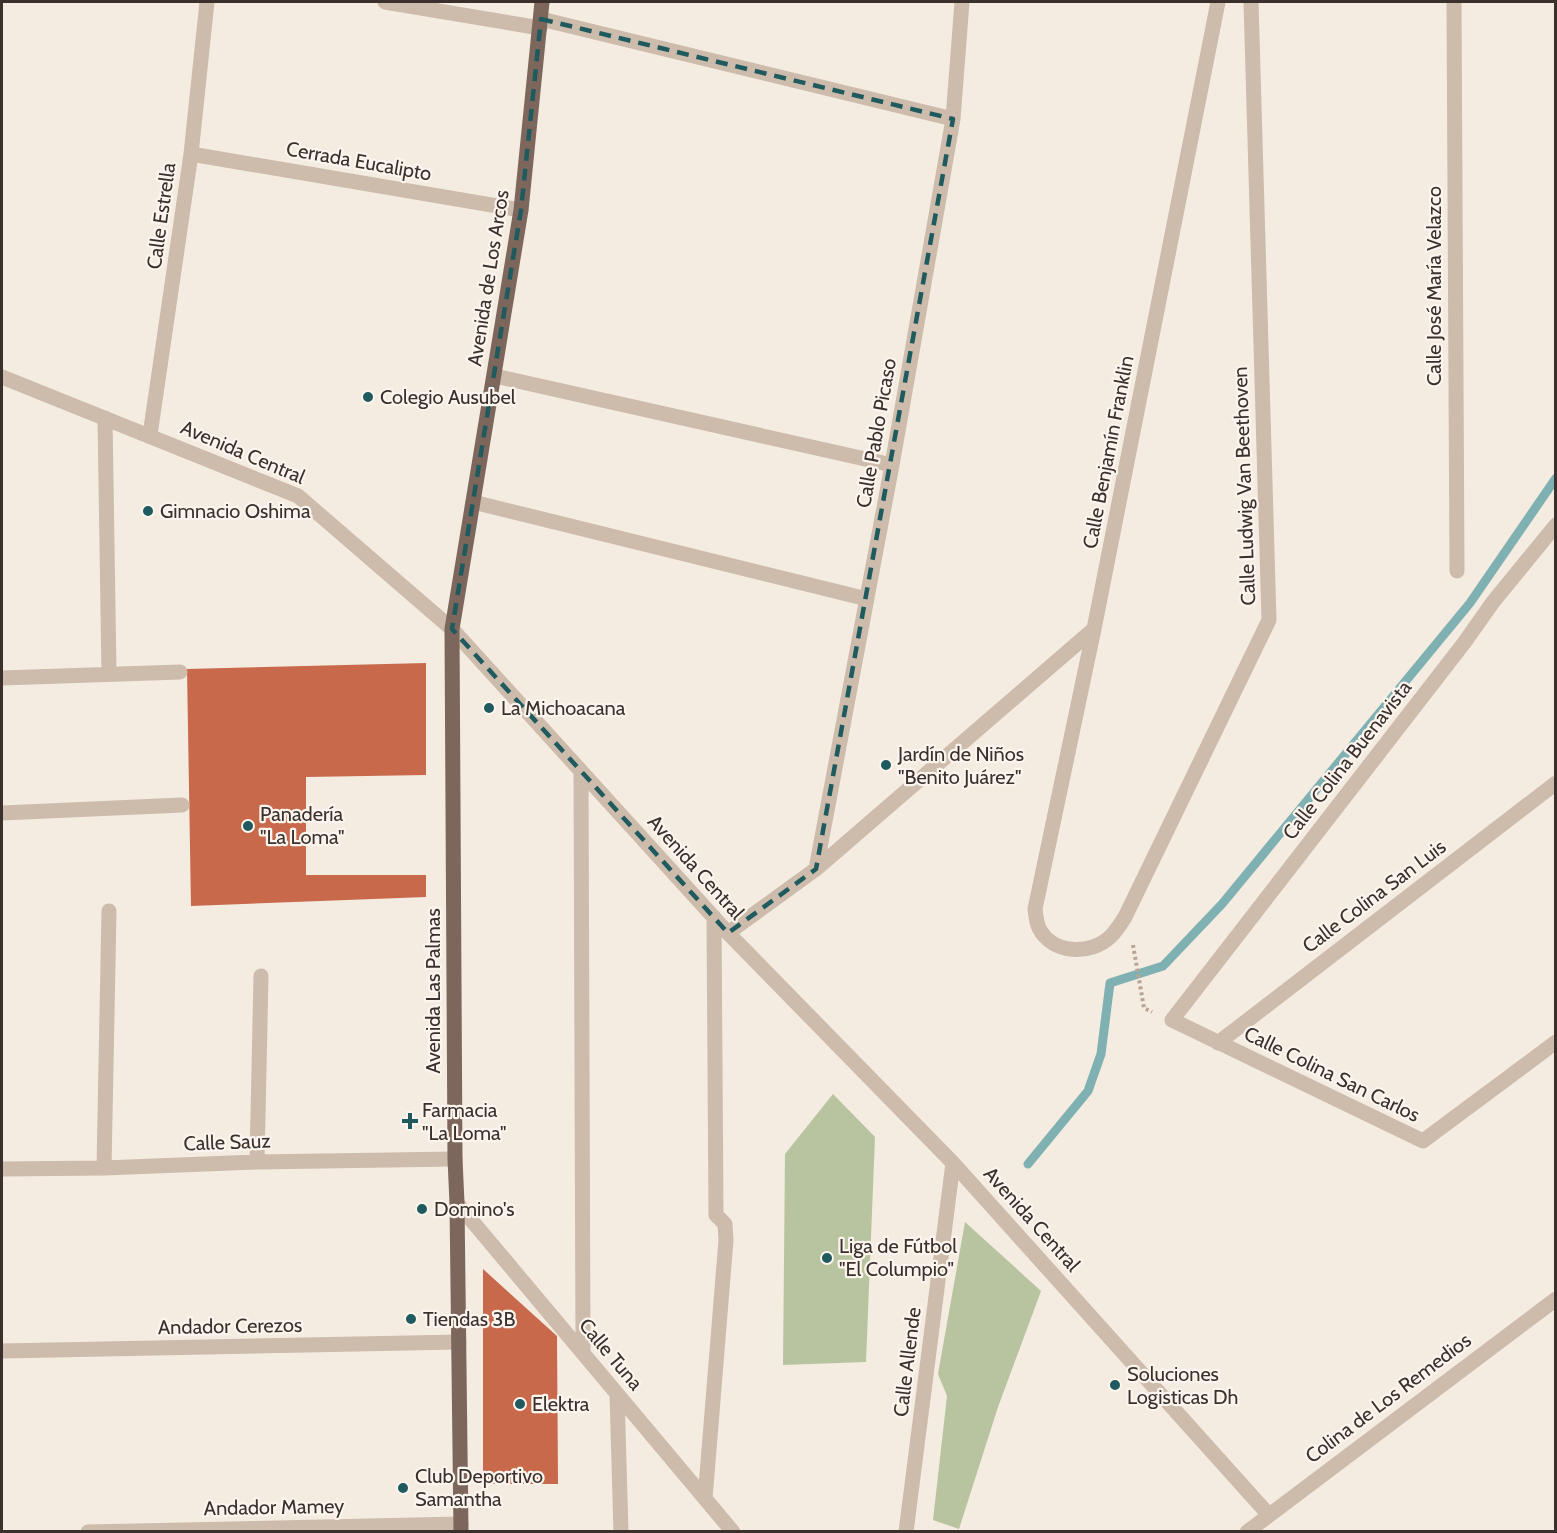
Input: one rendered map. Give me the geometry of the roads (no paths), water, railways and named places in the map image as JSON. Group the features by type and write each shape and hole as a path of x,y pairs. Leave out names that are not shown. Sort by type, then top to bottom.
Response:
{"main road":[{"name":"Avenida de Los Arcos","path":"452,629 521,210 543,2"},
{"name":"Avenida Las Palmas","path":"452,629 455,1159 461,1528"}],"street":[{"name":"Calle Estrella","path":"150,435 191,154 207,2"},
{"path":"385,2 540,24 953,119"},
{"name":"Calle Pablo Picaso","path":"816,869 892,465 953,119 962,2"},
{"name":"Calle Benjamín Franklin","path":"1035,909 1094,629 1218,2"},
{"name":"Calle Ludwig Van Beethoven","path":"1035,909 1038,927 1049,941 1068,950 1093,948 1111,937 1125,917 1269,620 1251,2"},
{"name":"Calle José María Velazco","path":"1454,2 1457,571"},
{"name":"Cerrada Eucalipto","path":"191,154 521,210"},
{"path":"495,376 892,465"},
{"name":"Avenida Central","path":"2,377 298,496 452,629 728,933 953,1163 1268,1514"},
{"path":"105,418 109,673"},
{"path":"473,502 867,599"},
{"name":"Calle Colina Buenavista","path":"1172,1020 1457,652 1493,602 1556,525"},
{"path":"728,933 816,869 1094,629"},
{"path":"2,678 180,672"},
{"path":"581,772 583,1352"},
{"name":"Calle Colina San Luis","path":"1218,1043 1556,783"},
{"path":"2,813 182,805"},
{"path":"104,1168 109,911"},
{"path":"705,1499 726,1240 726,1224 716,1215 715,1196 714,917"},
{"path":"257,1162 261,976"},
{"name":"Calle Colina San Carlos","path":"1172,1020 1423,1141 1556,1042"},
{"name":"Calle Sauz","path":"2,1169 455,1159"},
{"name":"Calle Allende","path":"906,1532 953,1163"},
{"name":"Calle Tuna","path":"457,1203 733,1532"},
{"name":"Colina de Los Remedios","path":"1247,1532 1556,1299"},
{"name":"Andador Cerezos","path":"2,1351 459,1342"},
{"path":"617,1394 621,1532"},
{"name":"Andador Mamey","path":"88,1532 461,1528"}],"waterway":[{"path":"1028,1164 1088,1091 1101,1054 1110,983 1163,966 1222,904 1470,603 1556,478"}],"place":[{"name":"Colegio Ausubel","path":"368,397"},
{"name":"Gimnacio Oshima","path":"148,511"},
{"name":"La Michoacana","path":"489,708"},
{"name":"Jardín de Niños \"Benito Juárez\"","path":"886,765"},
{"name":"Panadería \"La Loma\"","path":"248,826"},
{"name":"Farmacia \"La Loma\"","path":"410,1121"},
{"name":"Domino's","path":"422,1209"},
{"name":"Liga de Fútbol \"El Columpio\"","path":"827,1258"},
{"name":"Tiendas 3B","path":"411,1319"},
{"name":"Soluciones Logisticas Dh","path":"1115,1385"},
{"name":"Elektra","path":"520,1404"},
{"name":"Club Deportivo Samantha","path":"403,1488"}]}
